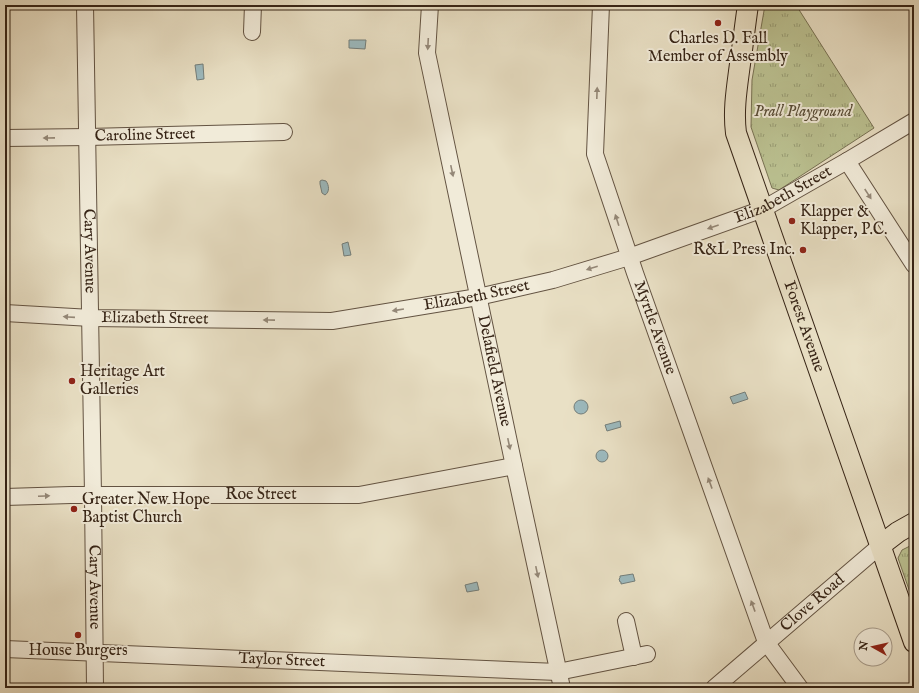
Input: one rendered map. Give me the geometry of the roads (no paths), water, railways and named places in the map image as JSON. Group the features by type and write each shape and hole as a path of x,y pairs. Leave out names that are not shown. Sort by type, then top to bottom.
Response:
{"main road":[{"name":"Forest Avenue","path":"748,5 737,86 735,122 736,133 914,642"},
{"name":"Clove Road","path":"881,545 898,532 914,523"}],"street":[{"name":"Cary Avenue","path":"85,5 95,688"},
{"path":"252,32 253,5"},
{"name":"Delafield Avenue","path":"430,5 427,53 562,688"},
{"name":"Myrtle Avenue","path":"601,5 595,154 629,256 766,642 800,688"},
{"name":"Elizabeth Street","path":"5,312 90,318 332,321 478,297 553,280 629,256 763,209 914,121"},
{"name":"Caroline Street","path":"5,138 284,132"},
{"path":"847,161 914,265"},
{"name":"Roe Street","path":"5,497 71,495 359,496 514,466"},
{"name":"Clove Road","path":"714,688 881,545"},
{"name":"Taylor Street","path":"5,649 558,672 640,656 626,621"}],"water":[{"path":"349,40 366,40 365,49 349,48"},
{"path":"203,64 204,79 197,80 195,65"},
{"path":"320,181 326,181 328,184 328,192 325,195 322,193 320,184"},
{"path":"348,242 351,255 344,256 342,244"},
{"path":"745,392 748,399 733,404 730,397"},
{"path":"581,400 586,402 588,407 586,412 581,414 576,412 574,407 576,402"},
{"path":"620,421 621,427 607,431 605,425"},
{"path":"600,450 604,450 608,456 604,462 600,462 596,458 596,454"},
{"path":"633,574 635,581 621,584 619,579 620,576"},
{"path":"477,582 479,590 467,592 465,585"}],"place":[{"name":"Charles D. Fall Member of Assembly","path":"718,23"},
{"name":"Klapper & Klapper, P.C.","path":"792,221"},
{"name":"R&L Press Inc.","path":"803,250"},
{"name":"Heritage Art Galleries","path":"72,381"},
{"name":"Greater New Hope Baptist Church","path":"74,509"},
{"name":"House Burgers","path":"78,635"}],"park label":[{"name":"Prall Playground","path":"803,112"}]}
